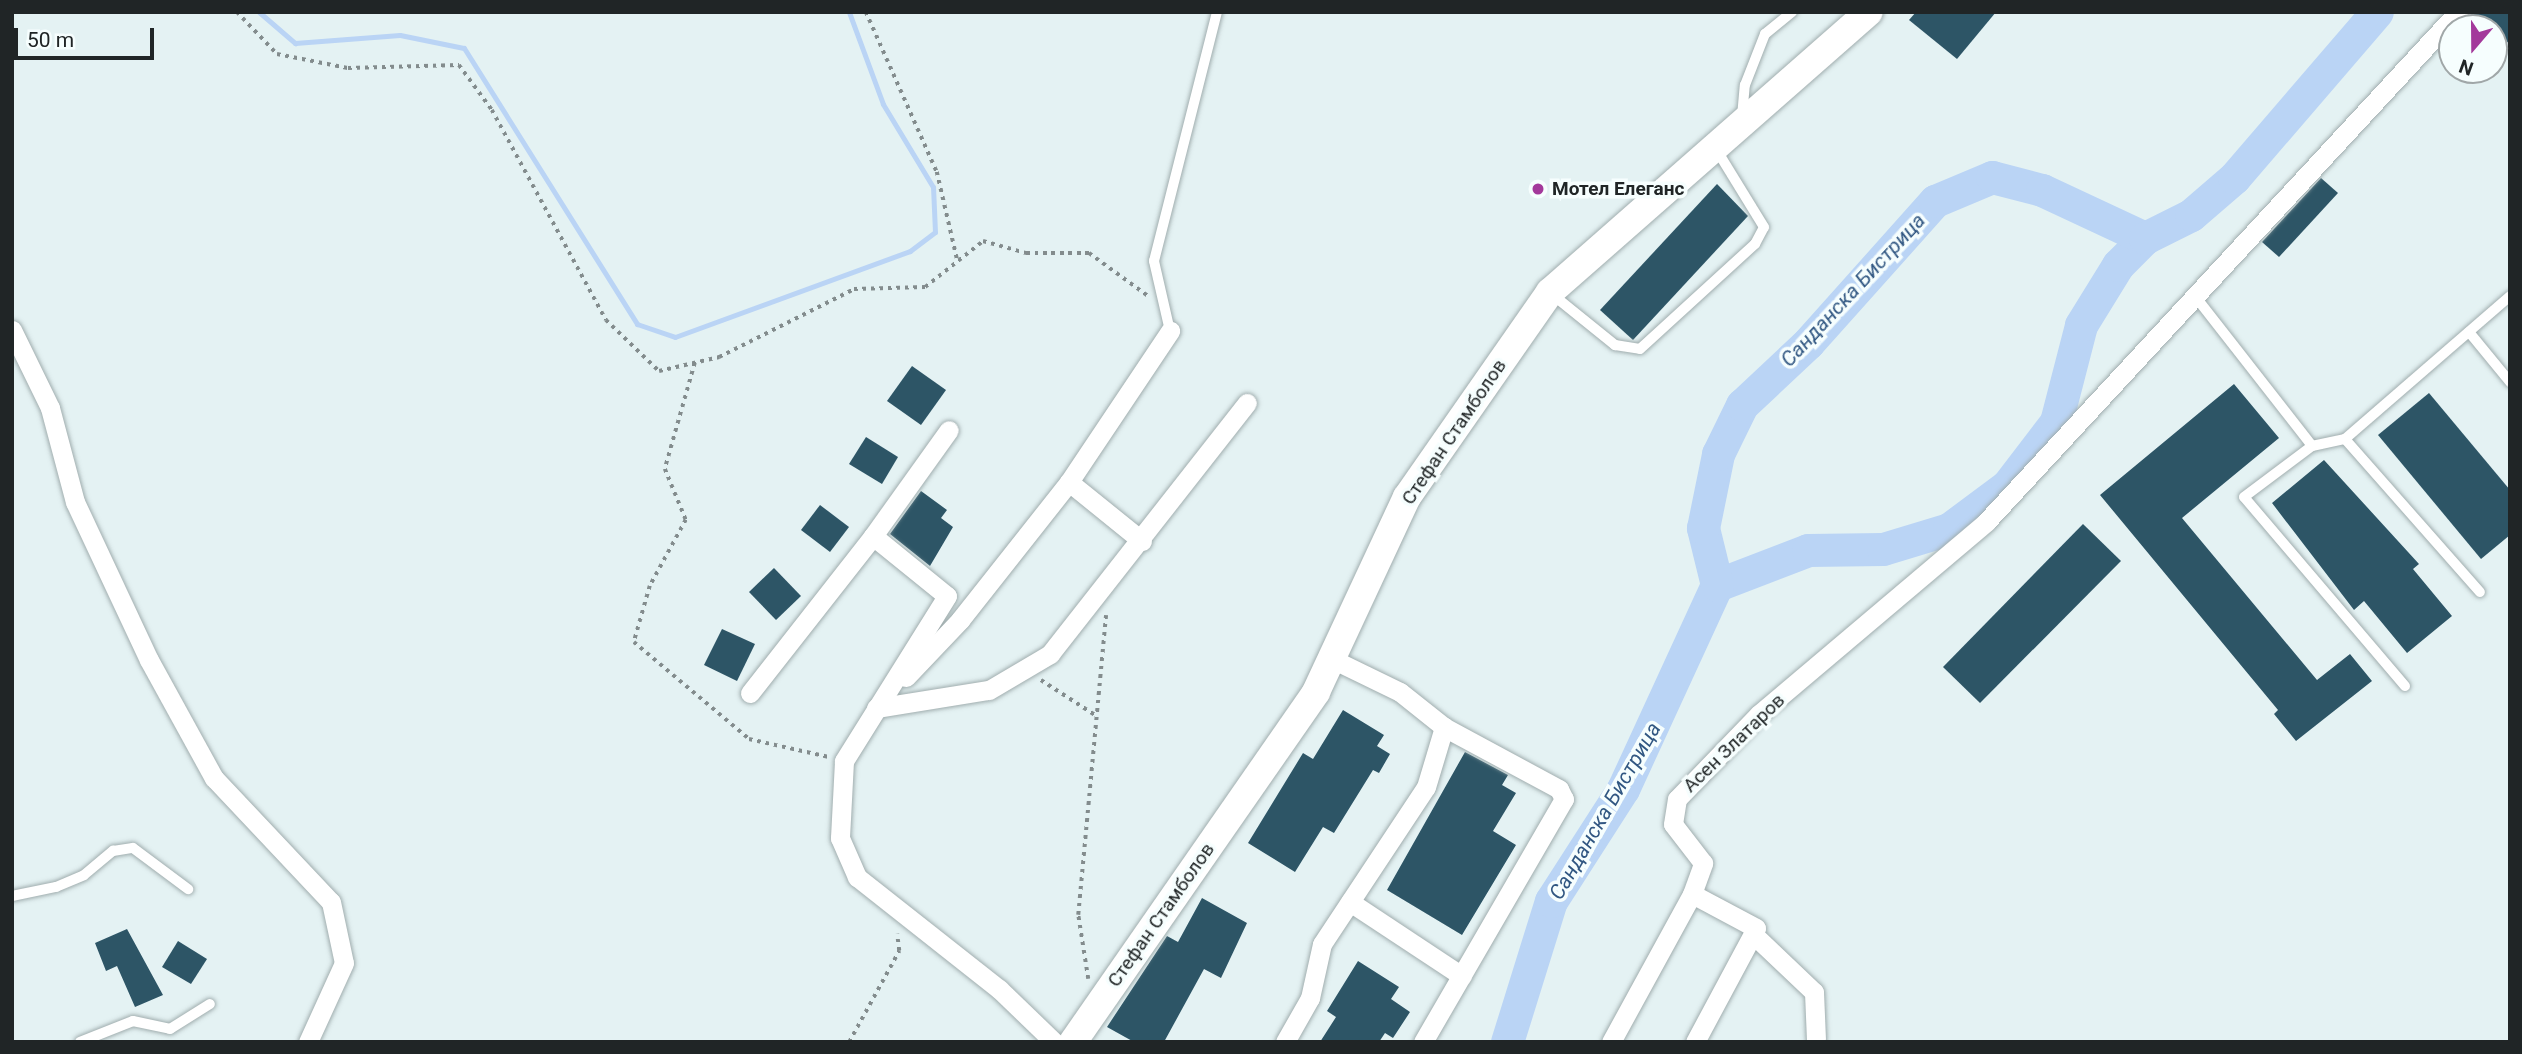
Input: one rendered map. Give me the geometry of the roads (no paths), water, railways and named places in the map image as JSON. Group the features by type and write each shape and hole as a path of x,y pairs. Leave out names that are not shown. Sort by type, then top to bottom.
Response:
{"street":[{"name":"Стефан Стамболов","path":"1073,1042 1316,692 1407,497 1550,292 1716,149 1741,120 1869,12"},
{"path":"2195,296 2458,12"},
{"name":"Асен Златаров","path":"1611,1042 1692,894 1703,863 1672,824 1677,799 1759,714 1986,522 2195,296"},
{"path":"12,331 50,408 75,502 149,660 214,778 331,902 344,963 308,1042"},
{"path":"876,708 960,620 1069,482 1170,331"},
{"path":"876,708 989,690 1028,672 1109,582 1247,403"},
{"path":"750,693 873,536 950,430"},
{"path":"1069,482 1142,541"},
{"path":"873,536 947,596 845,761 840,838 858,877 896,911 999,989 1054,1042"},
{"path":"1332,659 1399,692 1444,727 1559,789 1564,799 1423,1042"},
{"path":"1285,1042 1310,998 1322,944 1426,787 1444,727"},
{"path":"1692,894 1750,922 1756,937 1814,992 1816,1039"},
{"path":"1350,902 1462,976"},
{"path":"1695,1042 1756,937"}],"lane":[{"path":"1170,331 1154,261 1217,12"},
{"path":"1741,120 1745,85 1765,34 1792,12"},
{"path":"1550,292 1615,345 1640,349 1755,244 1765,227 1716,149"},
{"path":"2195,296 2312,446"},
{"path":"2405,686 2244,497 2312,446 2345,439 2510,296"},
{"path":"2469,332 2510,382"},
{"path":"2345,439 2480,592"},
{"path":"12,896 57,887 84,875 113,851 133,848 188,889"},
{"path":"80,1042 133,1021 170,1029 210,1004"}],"waterway":[{"path":"259,12 295,43 400,35 464,48 637,324 675,337 910,251 935,232 933,187 883,104 849,12"},
{"name":"Санданска Бистрица","path":"1507,1042 1551,901 1623,789 1717,585 1703,528 1718,454 1742,405 1808,343 1935,201 1992,177 2042,190 2145,238 2191,215 2234,178 2377,12"},
{"name":"Санданска Бистрица","path":"1717,585 1808,550 1883,549 1949,529 2007,486 2056,422 2081,325 2118,265 2145,238"}],"place":[{"name":"Мотел Елеганс","path":"1538,189"}]}
